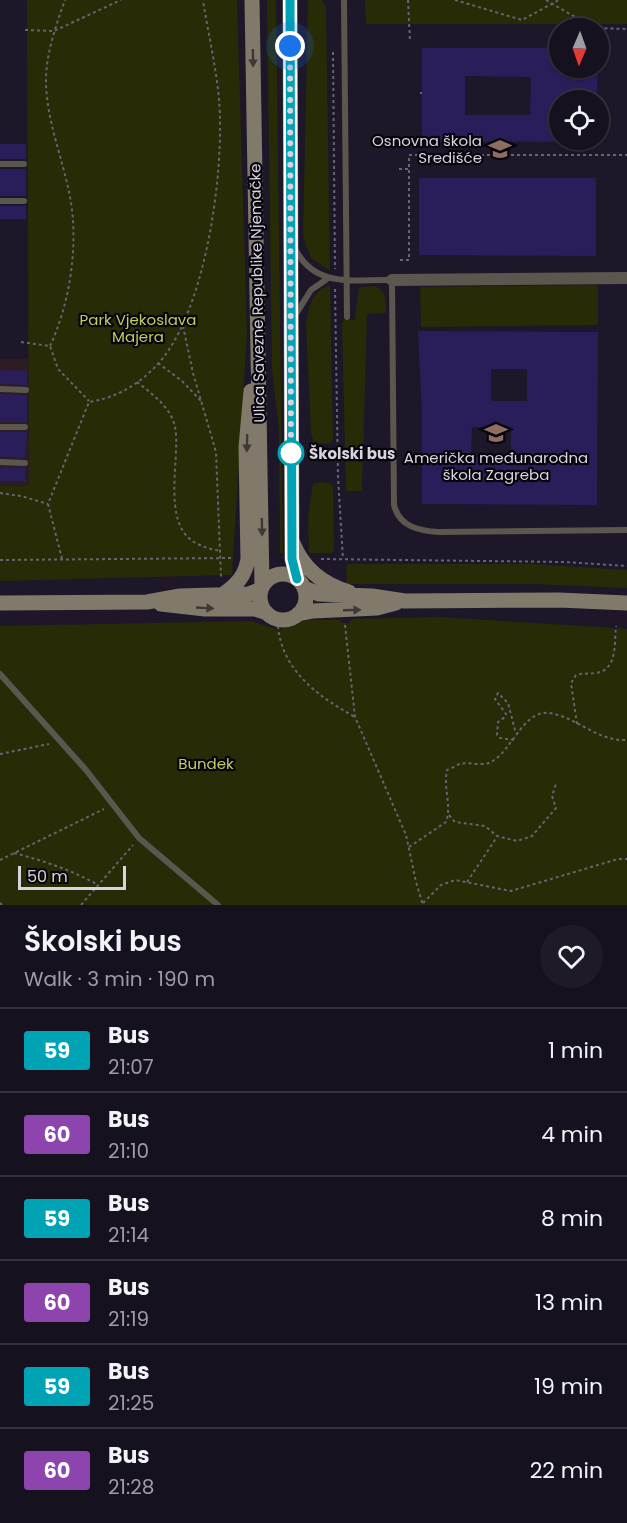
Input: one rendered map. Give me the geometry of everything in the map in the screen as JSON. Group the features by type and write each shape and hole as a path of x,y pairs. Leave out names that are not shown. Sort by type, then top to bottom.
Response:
{"street":[{"name":"Ulica Savezne Republike Njemačke","path":"252,0 262,588"},
{"name":"Ulica Savezne Republike Njemačke","path":"290,0 291,540 292,566 301,584"},
{"path":"392,279 627,278"},
{"path":"222,590 243,576 248,559 247,429 258,343"},
{"path":"291,540 301,559 313,574 331,585 360,596"},
{"path":"405,601 377,608 313,611 298,614 286,620 272,617 261,605 262,588 266,581 278,574 292,576 319,594 405,601 559,600 627,603"},
{"path":"298,614 306,601 301,584"},
{"path":"147,602 222,590 249,594 262,588"},
{"path":"0,603 147,602 185,607 255,609 267,613"}],"lane":[{"path":"344,0 347,317"},
{"path":"0,164 24,164"},
{"path":"0,201 24,201"},
{"path":"291,242 310,270 327,279 392,279 394,505 396,513 407,525 420,530 439,532 627,530"},
{"path":"292,323 311,290 327,279"},
{"path":"0,389 26,390"},
{"path":"0,427 25,427"},
{"path":"0,462 25,463"},
{"path":"0,674 60,740 139,838 218,905"}],"path":[{"path":"65,0 54,31 46,80 50,113 70,198 75,237 70,274 57,331 50,346 58,369 89,402"},
{"path":"25,30 54,31 121,0"},
{"path":"89,402 108,399 125,391 158,363 183,326 204,263 218,180 219,100 203,0"},
{"path":"408,0 411,42"},
{"path":"455,0 522,20 559,0"},
{"path":"546,0 594,28 627,28"},
{"path":"400,260 409,260 409,155 627,154"},
{"path":"399,169 409,169"},
{"path":"183,326 193,373 216,452 222,590"},
{"path":"21,342 50,346"},
{"path":"158,363 193,390 202,403"},
{"path":"137,382 168,411 175,427 174,500 186,536 194,542 220,551"},
{"path":"62,560 48,504 89,402"},
{"path":"0,493 48,504"},
{"path":"0,560 241,558"},
{"path":"320,559 565,562 627,566"},
{"path":"345,618 355,717 406,835 422,905"},
{"path":"278,626 286,653 298,675 315,692 355,717"},
{"path":"577,724 571,683 576,675 596,674 607,669 613,660 616,626"},
{"path":"514,740 500,738 497,735 498,722 506,714 496,704 495,699 498,693 508,703 515,730 518,733"},
{"path":"409,847 446,822 449,815 445,782 447,771 460,764 491,762 533,718 546,713 558,715 602,736 627,740"},
{"path":"0,754 60,740"},
{"path":"449,815 462,824 485,826 497,836 517,841 532,836 556,808 552,796 556,784"},
{"path":"0,860 112,806"},
{"path":"467,882 497,836"},
{"path":"81,905 139,838"},
{"path":"14,853 80,874 98,885"},
{"path":"422,905 441,885 455,880 511,891 618,859 627,860"}],"shaded area":[{"path":"0,359 28,359 29,485 0,486"}],"green space":[{"name":"Park Vjekoslava Majera","path":"27,0 237,0 247,332 232,575 0,581 0,486 29,485"},
{"path":"267,0 276,0 283,553 280,553 279,430 272,369"},
{"path":"308,0 322,0 326,7 330,271 311,258 303,237"},
{"path":"365,0 627,0 627,24 609,24 609,18 549,18 549,24 366,24"},
{"path":"330,285 333,440 329,444 314,443 311,433 306,325 312,300"},
{"path":"598,285 598,325 421,327 420,287"},
{"path":"375,286 384,294 386,313 367,314 362,491 346,491 342,323 344,320 355,320 359,287"},
{"path":"323,482 333,487 334,550 331,553 309,553 308,518 313,483"},
{"path":"349,564 532,564 627,570 627,588 531,584 347,584 346,567"},
{"name":"Bundek","path":"439,617 614,628 616,634 617,628 627,629 627,905 0,905 0,626 251,621 282,631 281,629 308,620 341,620 341,623 349,623 352,619"}],"building":[{"path":"422,48 549,48 549,78 598,78 597,90 549,90 549,142 422,141","holes":["465,76 531,77 530,115 465,115"]},
{"path":"0,144 26,144 26,159 0,159"},
{"path":"0,169 26,169 26,196 0,196"},
{"path":"419,178 596,178 596,256 419,255"},
{"path":"0,206 26,206 26,219 0,219"},
{"path":"418,331 598,332 597,505 422,504 422,414","holes":["491,369 527,369 527,401 491,401","472,427 511,427 511,458 471,457"]},
{"path":"0,370 27,371 27,385 0,384"},
{"path":"0,394 27,395 27,422 0,422"},
{"path":"0,432 27,432 25,458 0,457"},
{"path":"0,467 25,468 25,481 0,481"}],"bus line":[{"name":"59","path":"290,0 292,323 290,424 292,566 297,579"}],"place":[{"name":"Osnovna škola Središće","path":"500,149"},
{"name":"Američka međunarodna škola Zagreba","path":"496,433"},
{"name":"Školski bus","path":"291,453"}],"route":[{"path":"290,46 291,453"}]}
